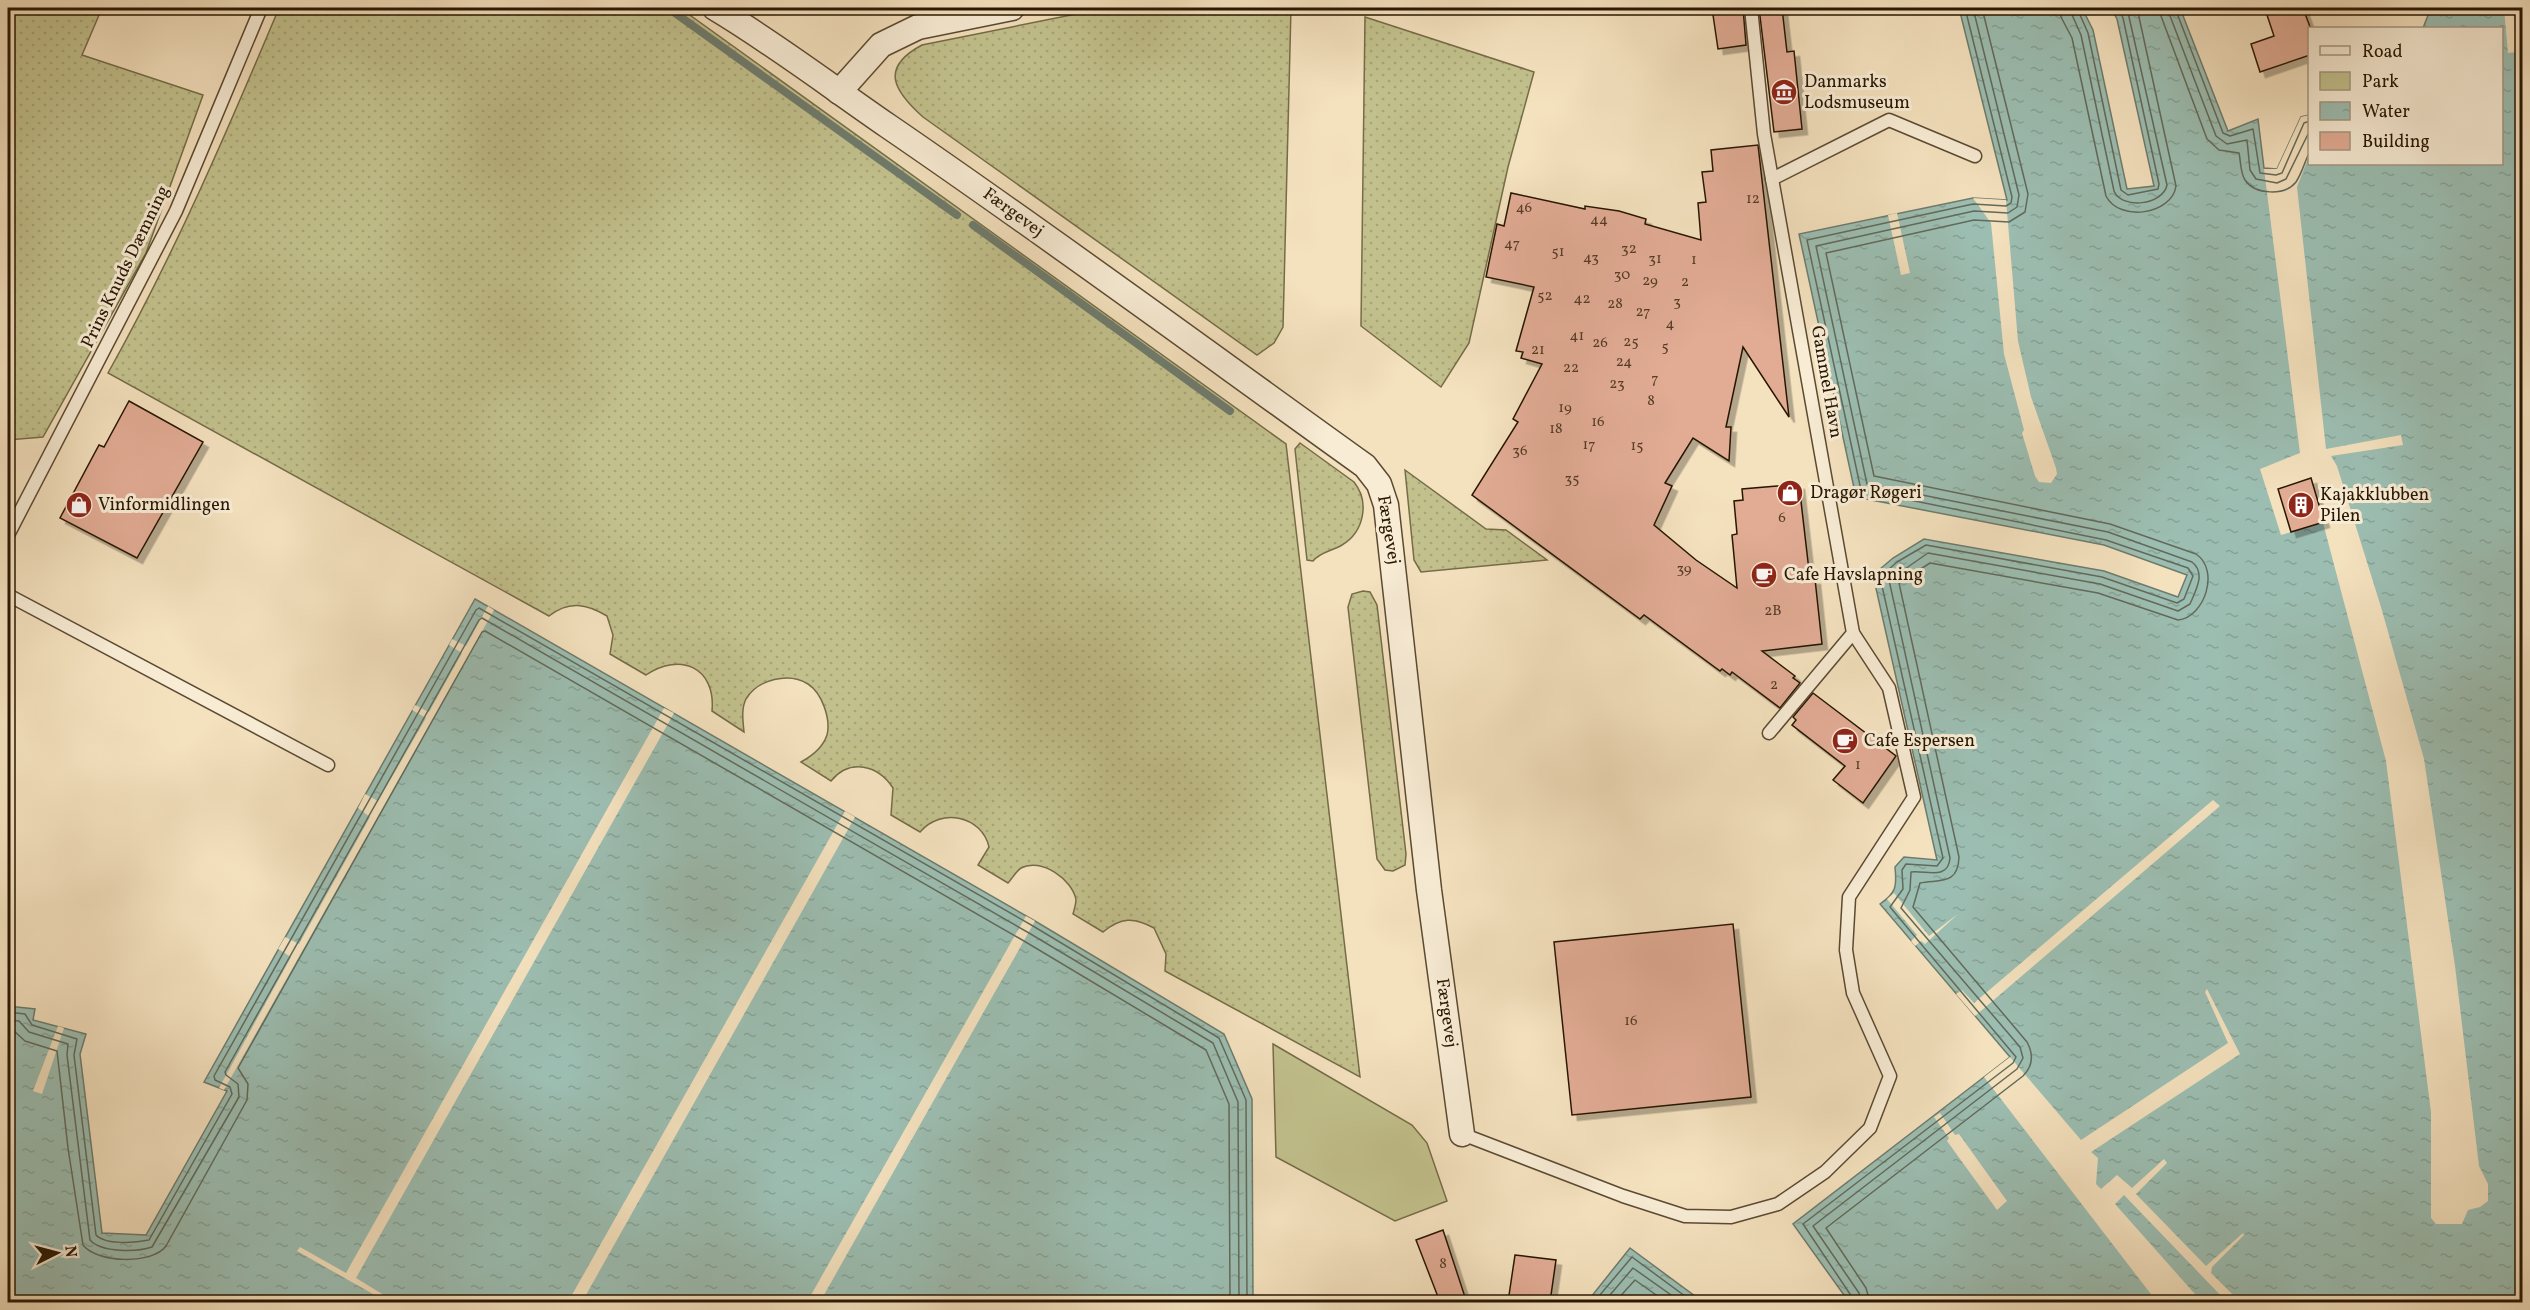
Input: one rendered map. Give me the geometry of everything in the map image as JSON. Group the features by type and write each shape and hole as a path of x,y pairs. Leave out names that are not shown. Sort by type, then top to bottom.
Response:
{"street":[{"name":"Færgevej","path":"715,8 774,44 1365,465 1379,484 1386,505 1429,890 1462,1134"},
{"path":"839,92 881,45 908,31 1012,8"}],"lane":[{"name":"Prins Knuds Dæmning","path":"8,536 176,211 261,8"},
{"name":"Gammel Havn","path":"1751,8 1772,179 1853,633"},
{"path":"1772,179 1889,120 1975,156"},
{"path":"8,595 328,765"},
{"path":"1462,1134 1623,1196 1685,1216 1731,1217 1778,1204 1825,1172 1870,1128 1890,1076 1853,993 1846,950 1848,897 1914,797 1889,688 1853,633 1769,733"}],"green space":[{"path":"8,8 102,8 82,55 203,95 146,253 43,437 8,440"},
{"path":"279,8 680,8 1286,444 1360,1077 1165,971 1166,954 1154,928 1128,920 1103,932 1073,914 1076,900 1074,892 1055,872 1029,865 1019,869 1008,883 978,865 989,847 985,836 970,822 960,818 939,819 920,832 891,815 893,788 880,774 864,767 855,767 847,769 831,781 801,762 820,747 828,729 821,700 808,684 792,678 783,678 766,682 751,692 744,703 744,732 712,711 712,696 708,684 702,674 693,668 671,665 646,675 610,654 613,635 607,616 585,607 571,606 549,616 108,373 177,238"},
{"path":"1106,8 1291,8 1283,327 1274,343 1257,355 923,117 899,89 896,71 900,62 922,45"},
{"path":"1365,17 1534,72 1508,167 1469,343 1441,387 1361,326"},
{"path":"1300,443 1354,482 1362,498 1363,507 1360,525 1349,539 1313,561 1307,560 1295,449"},
{"path":"1405,470 1486,529 1506,530 1547,560 1421,572 1414,560"},
{"path":"1370,592 1377,605 1406,854 1405,865 1393,871 1385,870 1377,859 1348,607 1352,594"},
{"path":"1273,1044 1412,1125 1427,1143 1447,1201 1395,1221 1276,1157"}],"water":[{"path":"1959,8 2082,8 2093,30 2127,189 2154,186 2117,19 2111,8 2180,8 2228,131 2258,119 2264,168 2277,169 2301,117 2308,115 2308,165 2503,165 2503,27 2423,27 2431,8 2522,8 2522,1302 1849,1302 1793,1224 2010,1057 1880,904 1892,893 1896,880 1895,867 1904,857 1937,860 1873,575 1893,558 1924,539 2104,571 2178,597 2187,575 2104,545 1856,497 1799,234 1973,198 2007,200"},
{"path":"475,599 1035,921 1224,1034 1252,1099 1253,1302 8,1302 8,1006 35,1009 33,1020 86,1034 80,1054 102,1233 146,1235 227,1091 204,1082"},
{"path":"1630,1248 1703,1302 1587,1302"}],"pier":[{"path":"2504,8 2513,8 2517,52 2508,53"},
{"path":"2308,115 2308,159 2297,187 2326,449 2401,435 2403,445 2331,456 2337,466 2381,607 2424,759 2455,966 2479,1166 2488,1184 2488,1201 2480,1207 2468,1210 2462,1224 2436,1224 2431,1218 2431,1112 2386,761 2323,523 2281,535 2260,469 2300,453 2264,169 2277,169 2301,117"},
{"path":"1973,198 2006,200 2018,341 2031,397 2056,468 2057,474 2051,483 2039,482 2035,476 2022,433 2024,430 2004,354 1991,223"},
{"path":"1897,213 1910,273 1901,275 1888,215"},
{"path":"488,606 494,610 224,1090 219,1088 291,957 278,949 285,937 299,944 370,817 358,808 365,794 378,801 426,718 412,710 415,705 429,712 462,653 449,645 452,639 466,646"},
{"path":"664,708 674,713 356,1278 392,1300 387,1302 297,1251 300,1247 346,1273"},
{"path":"2213,800 2220,806 1975,1016 1956,994 1962,990 1974,1003"},
{"path":"845,811 855,817 582,1302 568,1302"},
{"path":"1894,893 1929,936 1958,914 1925,944 1921,941 1915,946 1911,941 1917,935 1887,899"},
{"path":"1026,916 1035,921 820,1302 807,1302"},
{"path":"2207,989 2240,1054 2091,1152 2098,1158 2096,1184 2101,1189 2117,1175 2132,1188 2164,1159 2167,1163 2136,1194 2206,1266 2243,1233 2244,1235 2212,1267 2211,1273 2240,1302 2227,1302 2124,1195 2115,1204 2202,1302 2157,1302 1984,1077 2010,1057 2081,1140 2228,1043 2205,992"},
{"path":"58,1026 64,1028 42,1094 33,1091"},
{"path":"1940,1113 1955,1135 1959,1134 2007,1201 1997,1210 1947,1141 1949,1138 1934,1117"}],"building":[{"path":"1712,8 1743,8 1746,45 1718,49"},
{"name":"Danmarks Lodsmuseum","path":"1759,8 1782,8 1787,52 1794,51 1802,129 1774,132"},
{"path":"2278,8 2303,8 2310,27 2308,27 2308,56 2260,72 2251,44 2274,36 2266,12"},
{"path":"1758,145 1789,417 1743,347 1726,427 1731,427 1729,461 1693,438 1665,483 1672,486 1654,525 1696,560 1737,588 1732,535 1737,534 1734,501 1743,500 1742,489 1799,484 1810,579 1815,579 1822,644 1762,651 1795,676 1793,678 1800,683 1780,708 1732,672 1730,675 1722,669 1720,671 1644,615 1640,619 1472,495 1518,422 1513,419 1542,364 1521,358 1523,352 1516,351 1534,287 1486,277 1497,224 1504,226 1511,193 1585,209 1585,206 1619,211 1646,219 1645,224 1701,240 1698,203 1706,202 1702,172 1713,171 1711,150"},
{"path":"129,401 203,442 137,558 60,518 99,445 104,447"},
{"name":"Kajakklubben Pilen","path":"2311,478 2324,522 2291,532 2278,489"},
{"name":"Cafe Espersen","path":"1813,693 1896,756 1863,803 1833,780 1845,766 1792,725 1796,720 1793,717"},
{"path":"1733,924 1751,1097 1572,1115 1554,942"},
{"path":"1443,1230 1465,1297 1450,1302 1440,1302 1416,1240"},
{"path":"1515,1255 1556,1260 1550,1302 1508,1302"}],"waterway":[{"path":"668,8 957,215"},
{"path":"973,225 1230,411"}],"place":[{"name":"Danmarks Lodsmuseum","path":"1784,92"},
{"name":"Dragør Røgeri","path":"1790,493"},
{"name":"Vinformidlingen","path":"79,505"},
{"name":"Kajakklubben Pilen","path":"2301,505"},
{"name":"Cafe Havslapning","path":"1764,575"},
{"name":"Cafe Espersen","path":"1845,741"}]}
